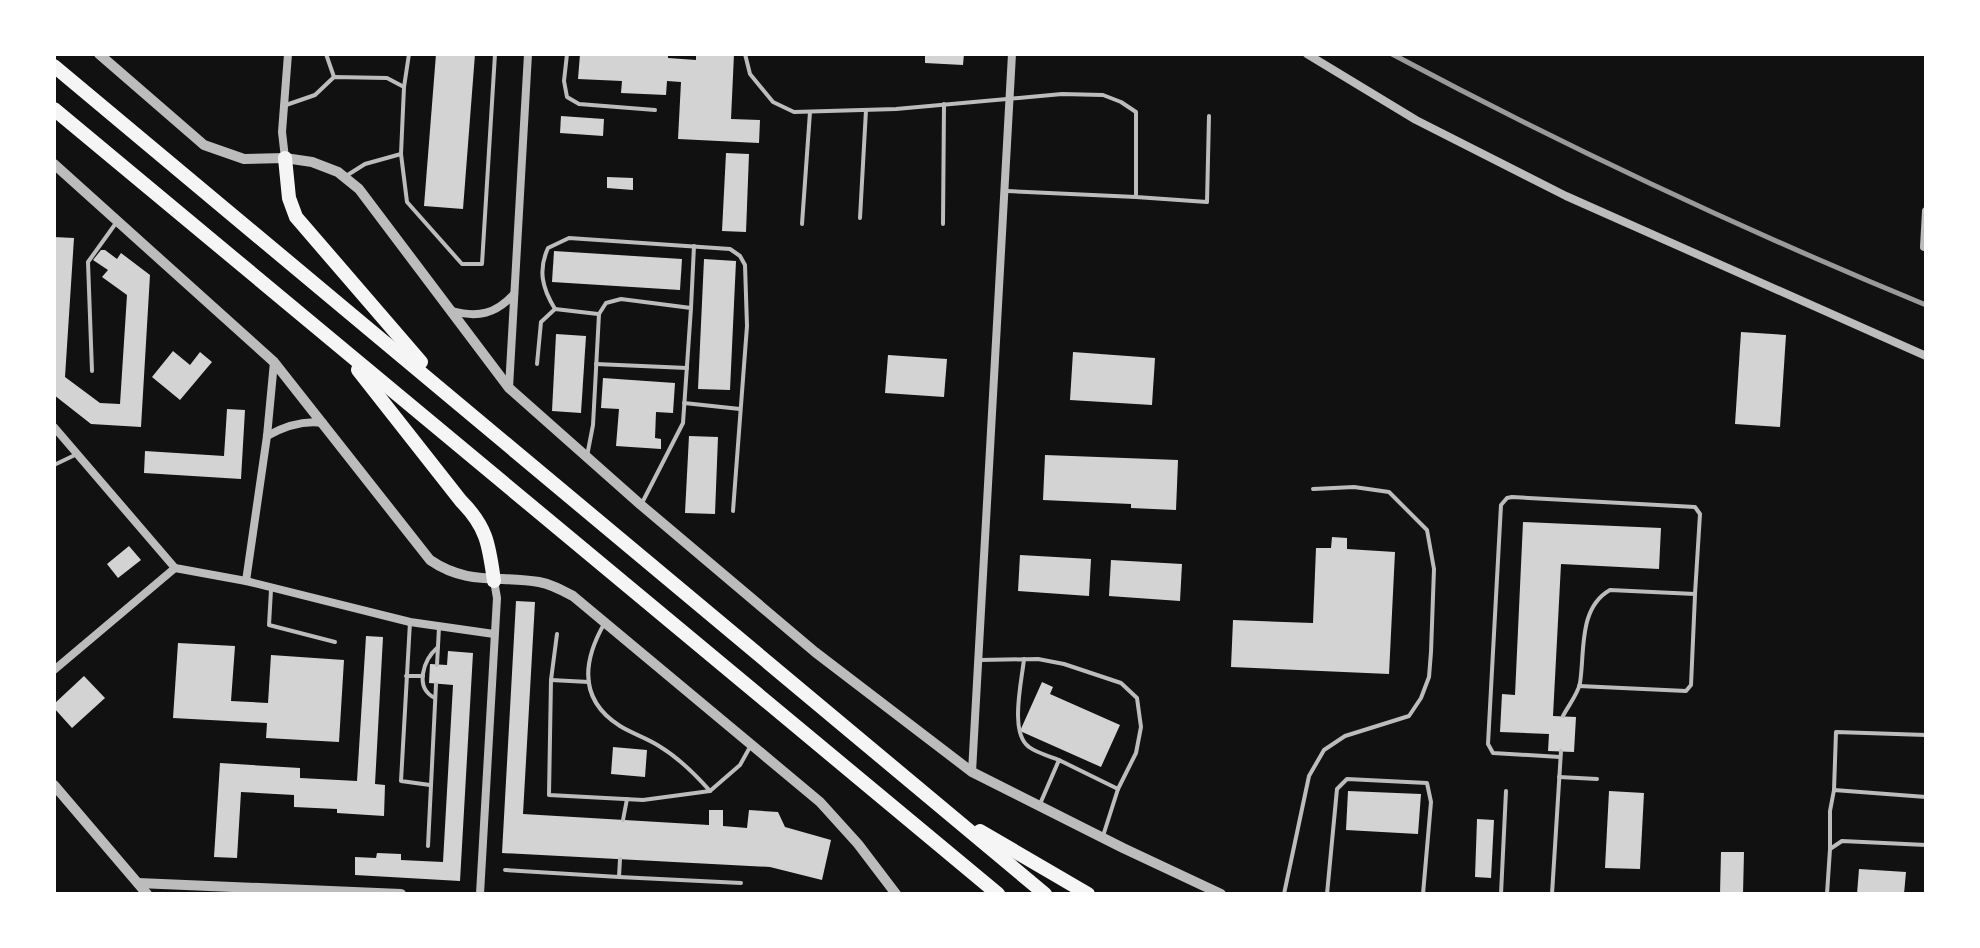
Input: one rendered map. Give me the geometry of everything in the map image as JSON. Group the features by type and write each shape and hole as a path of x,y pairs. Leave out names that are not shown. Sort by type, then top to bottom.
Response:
{"highway":[{"path":"54,66 1045,894"},
{"path":"54,109 997,894"},
{"path":"285,158 289,198 296,217 450,395"},
{"path":"341,347 475,515 487,536 494,581"},
{"path":"946,811 1088,894"}],"street":[{"path":"99,54 204,145 244,159 285,158 312,162 344,177 359,189 509,388 815,652 972,772 1221,894"},
{"path":"285,158 282,132 288,54"},
{"path":"509,388 528,54"},
{"path":"972,772 1012,54"},
{"path":"1307,54 1416,120 1566,196 1926,356"},
{"path":"54,164 274,362 430,560 451,572 494,581 535,581 573,596 820,802 858,844 896,894"},
{"path":"1924,247 1926,211"},
{"path":"452,311 488,314 515,293"},
{"path":"246,581 267,436 274,362"},
{"path":"267,436 307,421 324,423"},
{"path":"54,427 175,568 246,581 410,622 494,634"},
{"path":"54,670 175,568"},
{"path":"480,894 497,598 494,581"},
{"path":"54,785 147,894"},
{"path":"138,883 401,894"}],"lane":[{"path":"326,54 334,77"},
{"path":"409,54 401,154 407,202 462,264 482,264 495,54"},
{"path":"567,54 564,81 567,97 579,104 655,110"},
{"path":"745,54 750,74 773,102 794,112 1008,101 1062,94 1103,95 1136,112 1136,197"},
{"path":"283,106 315,95 334,77 387,78 404,87"},
{"path":"943,224 944,104"},
{"path":"860,218 866,110"},
{"path":"802,224 810,112"},
{"path":"1003,191 1207,202 1209,116"},
{"path":"344,177 365,164 401,154"},
{"path":"92,371 88,262 118,222"},
{"path":"555,309 544,292 541,273 548,248 569,238 730,249 740,256 745,265 747,326 733,511"},
{"path":"641,505 683,423 694,246"},
{"path":"587,458 593,425 599,314 606,303 621,299 691,308"},
{"path":"537,364 541,322 555,309 599,314"},
{"path":"596,364 687,368"},
{"path":"684,403 740,409"},
{"path":"54,465 77,454"},
{"path":"1284,894 1309,776 1324,750 1345,736 1409,716 1421,698 1429,677 1431,652 1434,569 1427,530 1389,492 1354,487 1313,489"},
{"path":"1552,894 1561,754 1493,753 1488,744 1501,505 1512,497 1695,507 1700,514 1689,689 1683,693 1579,686"},
{"path":"271,587 269,625 335,642"},
{"path":"1563,716 1579,686 1584,626 1605,592 1695,594"},
{"path":"410,622 401,781 430,785"},
{"path":"605,622 591,648 591,697 600,711 622,727 660,747 696,775 710,791"},
{"path":"437,665 439,626"},
{"path":"557,634 551,680 549,795 627,799 664,798 710,791 740,765 751,745"},
{"path":"435,698 423,689 423,676 425,662 438,647"},
{"path":"1024,659 1017,722 1027,746 1118,789"},
{"path":"978,660 1024,659 1064,664 1121,683 1137,698 1141,727 1136,753 1118,789 1102,838"},
{"path":"406,676 423,676"},
{"path":"551,680 589,682"},
{"path":"428,846 436,684"},
{"path":"54,728 54,741"},
{"path":"1827,894 1836,732 1926,735"},
{"path":"1039,806 1059,760"},
{"path":"1559,777 1597,779"},
{"path":"1327,894 1337,789 1347,779 1427,783 1431,802 1423,894"},
{"path":"1834,790 1926,797"},
{"path":"1501,894 1506,791"},
{"path":"623,820 627,799"},
{"path":"1830,849 1842,841 1926,845"},
{"path":"619,877 620,859"},
{"path":"505,870 741,883"}],"building":[{"path":"436,54 475,54 463,209 424,206"},
{"path":"580,54 668,54 668,58 696,60 696,54 734,54 731,119 760,120 759,143 678,139 681,82 667,81 666,95 621,93 622,81 578,79"},
{"path":"925,54 964,54 963,65 925,63"},
{"path":"561,116 604,119 603,136 560,133"},
{"path":"726,153 749,154 746,232 722,231"},
{"path":"607,177 633,178 633,190 607,188"},
{"path":"54,237 74,238 65,377 100,403 120,404 127,295 102,277 108,270 93,260 101,250 117,259 121,253 150,275 141,427 91,424 54,395"},
{"path":"554,251 682,259 680,290 552,282"},
{"path":"704,259 736,261 730,390 698,389"},
{"path":"1741,332 1786,335 1780,427 1735,424"},
{"path":"556,334 586,336 581,413 552,411"},
{"path":"173,351 190,365 200,352 212,362 180,400 152,377"},
{"path":"1073,352 1155,358 1152,405 1070,400"},
{"path":"888,355 947,359 944,397 885,393"},
{"path":"603,378 675,383 673,413 656,412 655,438 661,439 661,449 616,446 619,409 601,408"},
{"path":"227,409 245,410 241,479 144,473 145,451 224,456"},
{"path":"689,436 718,437 715,514 685,513"},
{"path":"1045,455 1178,460 1176,510 1131,508 1131,504 1043,500"},
{"path":"1523,522 1661,528 1659,569 1561,564 1553,716 1576,717 1574,752 1548,751 1549,734 1500,732 1502,694 1515,695"},
{"path":"1332,537 1347,538 1347,549 1395,552 1389,674 1231,667 1233,620 1313,623 1316,548 1331,548"},
{"path":"129,546 141,560 118,578 107,564"},
{"path":"1020,555 1091,559 1089,596 1018,591"},
{"path":"1111,560 1182,564 1180,601 1109,596"},
{"path":"516,601 535,602 523,814 709,825 709,810 723,810 723,826 747,828 749,810 778,812 785,827 831,840 822,880 770,867 502,853"},
{"path":"366,636 383,637 375,784 385,785 384,816 294,807 294,795 241,792 237,858 214,857 220,763 300,768 300,778 357,781"},
{"path":"178,643 235,646 231,701 268,703 271,655 344,660 339,742 266,738 267,723 173,718"},
{"path":"448,651 473,653 460,881 355,875 355,857 376,858 377,853 401,854 401,860 443,862 453,685 429,683 430,664 447,665"},
{"path":"84,676 105,698 72,728 54,704"},
{"path":"1042,682 1053,687 1050,694 1120,725 1101,767 1020,731"},
{"path":"613,747 647,750 645,777 611,774"},
{"path":"1348,791 1421,794 1418,834 1346,830"},
{"path":"1609,791 1644,793 1640,869 1605,868"},
{"path":"1477,819 1494,820 1491,878 1475,877"},
{"path":"1721,852 1744,852 1743,894 1720,894"},
{"path":"1859,869 1906,872 1904,894 1857,894"}],"railway":[{"path":"1392,54 1656,186 1926,305"}]}
